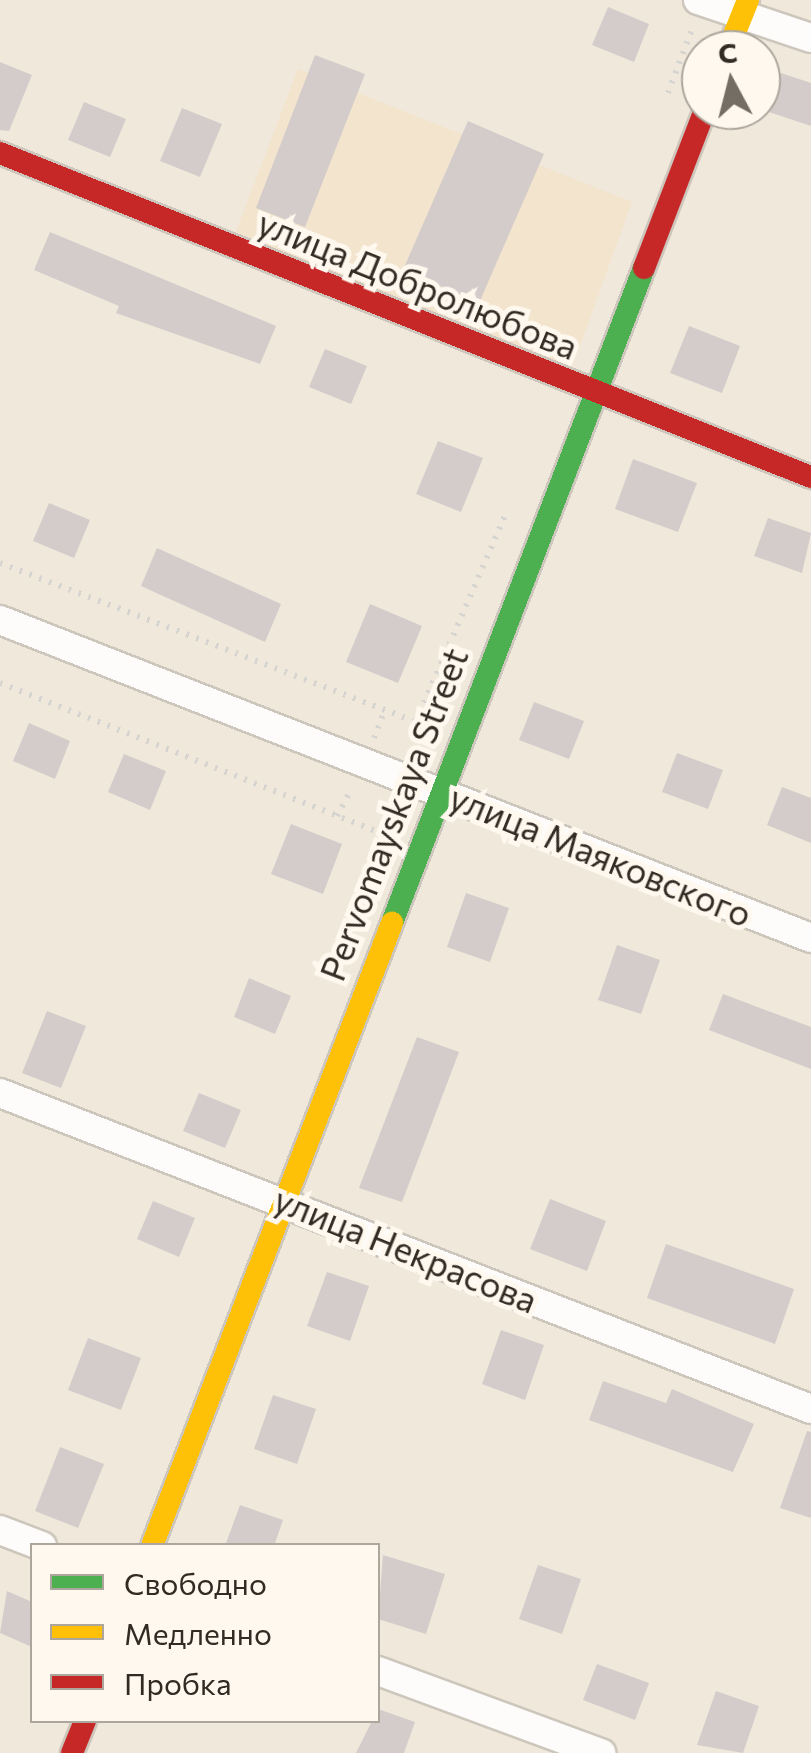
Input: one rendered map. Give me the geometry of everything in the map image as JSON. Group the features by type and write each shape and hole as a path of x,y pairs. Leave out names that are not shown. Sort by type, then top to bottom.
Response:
{"street":[{"path":"700,1 745,7 811,38"},
{"name":"Pervomayskaya Street","path":"153,1543 416,847 697,130"},
{"name":"улица Добролюбова","path":"0,153 811,477"},
{"name":"улица Маяковского","path":"0,620 811,938"},
{"name":"улица Некрасова","path":"0,1093 811,1409"},
{"path":"0,1530 34,1543"},
{"path":"380,1671 601,1753"},
{"path":"72,1753 84,1723"}],"path":[{"path":"662,110 700,1"},
{"path":"0,564 416,722 508,507"},
{"path":"0,683 416,847"}],"shaded area":[{"path":"298,69 632,202 572,368 235,234"}],"building":[{"path":"608,7 649,24 634,62 592,45"},
{"path":"315,55 365,74 305,227 256,208"},
{"path":"0,62 32,75 9,131 0,130"},
{"path":"781,73 811,83 811,126 781,116"},
{"path":"84,102 126,119 110,157 68,140"},
{"path":"182,108 222,124 200,177 160,161"},
{"path":"468,121 544,154 479,303 403,270"},
{"path":"50,232 276,326 260,364 116,313 119,306 34,270"},
{"path":"689,326 740,346 722,393 670,373"},
{"path":"325,349 367,366 351,404 309,387"},
{"path":"438,441 483,458 461,512 416,494"},
{"path":"633,459 697,483 678,532 615,509"},
{"path":"49,503 90,520 74,558 33,541"},
{"path":"768,518 811,533 802,573 754,556"},
{"path":"157,548 281,604 265,642 141,586"},
{"path":"370,604 422,626 398,683 346,662"},
{"path":"534,702 584,721 569,759 519,740"},
{"path":"29,723 70,741 55,779 13,761"},
{"path":"677,753 723,770 708,809 662,792"},
{"path":"124,754 166,771 150,810 108,792"},
{"path":"782,787 811,798 811,843 767,825"},
{"path":"291,824 342,844 323,894 271,874"},
{"path":"466,893 509,908 490,962 447,947"},
{"path":"617,945 660,960 641,1014 598,1000"},
{"path":"249,978 291,996 275,1034 234,1017"},
{"path":"723,994 811,1027 811,1069 709,1030"},
{"path":"47,1011 86,1026 61,1088 22,1073"},
{"path":"417,1037 459,1052 402,1202 359,1188"},
{"path":"199,1093 241,1110 225,1148 183,1131"},
{"path":"550,1199 606,1221 587,1271 530,1249"},
{"path":"153,1201 195,1218 179,1257 137,1239"},
{"path":"666,1244 794,1289 775,1344 647,1298"},
{"path":"327,1272 369,1286 350,1341 307,1326"},
{"path":"501,1330 544,1345 525,1400 482,1384"},
{"path":"88,1338 141,1358 121,1410 68,1390"},
{"path":"603,1381 666,1403 672,1389 754,1424 733,1472 589,1420"},
{"path":"273,1395 316,1409 297,1464 254,1449"},
{"path":"807,1431 811,1432 811,1518 780,1508"},
{"path":"60,1447 104,1464 78,1528 35,1511"},
{"path":"240,1505 283,1520 275,1543 226,1543"},
{"path":"383,1555 445,1574 426,1634 380,1620"},
{"path":"538,1565 581,1579 562,1634 519,1619"},
{"path":"7,1591 30,1601 30,1646 0,1633"},
{"path":"597,1664 649,1683 635,1720 583,1700"},
{"path":"716,1691 759,1706 743,1753 697,1745"},
{"path":"380,1710 415,1722 404,1753 356,1753 371,1723 380,1723"}],"traffic: fast":[{"path":"392,923 644,268"}],"traffic: slow":[{"path":"736,30 748,0"},
{"path":"153,1543 392,923"}],"traffic: jam":[{"path":"644,268 697,130"},
{"path":"0,153 811,477"},
{"path":"72,1753 84,1723"}]}
